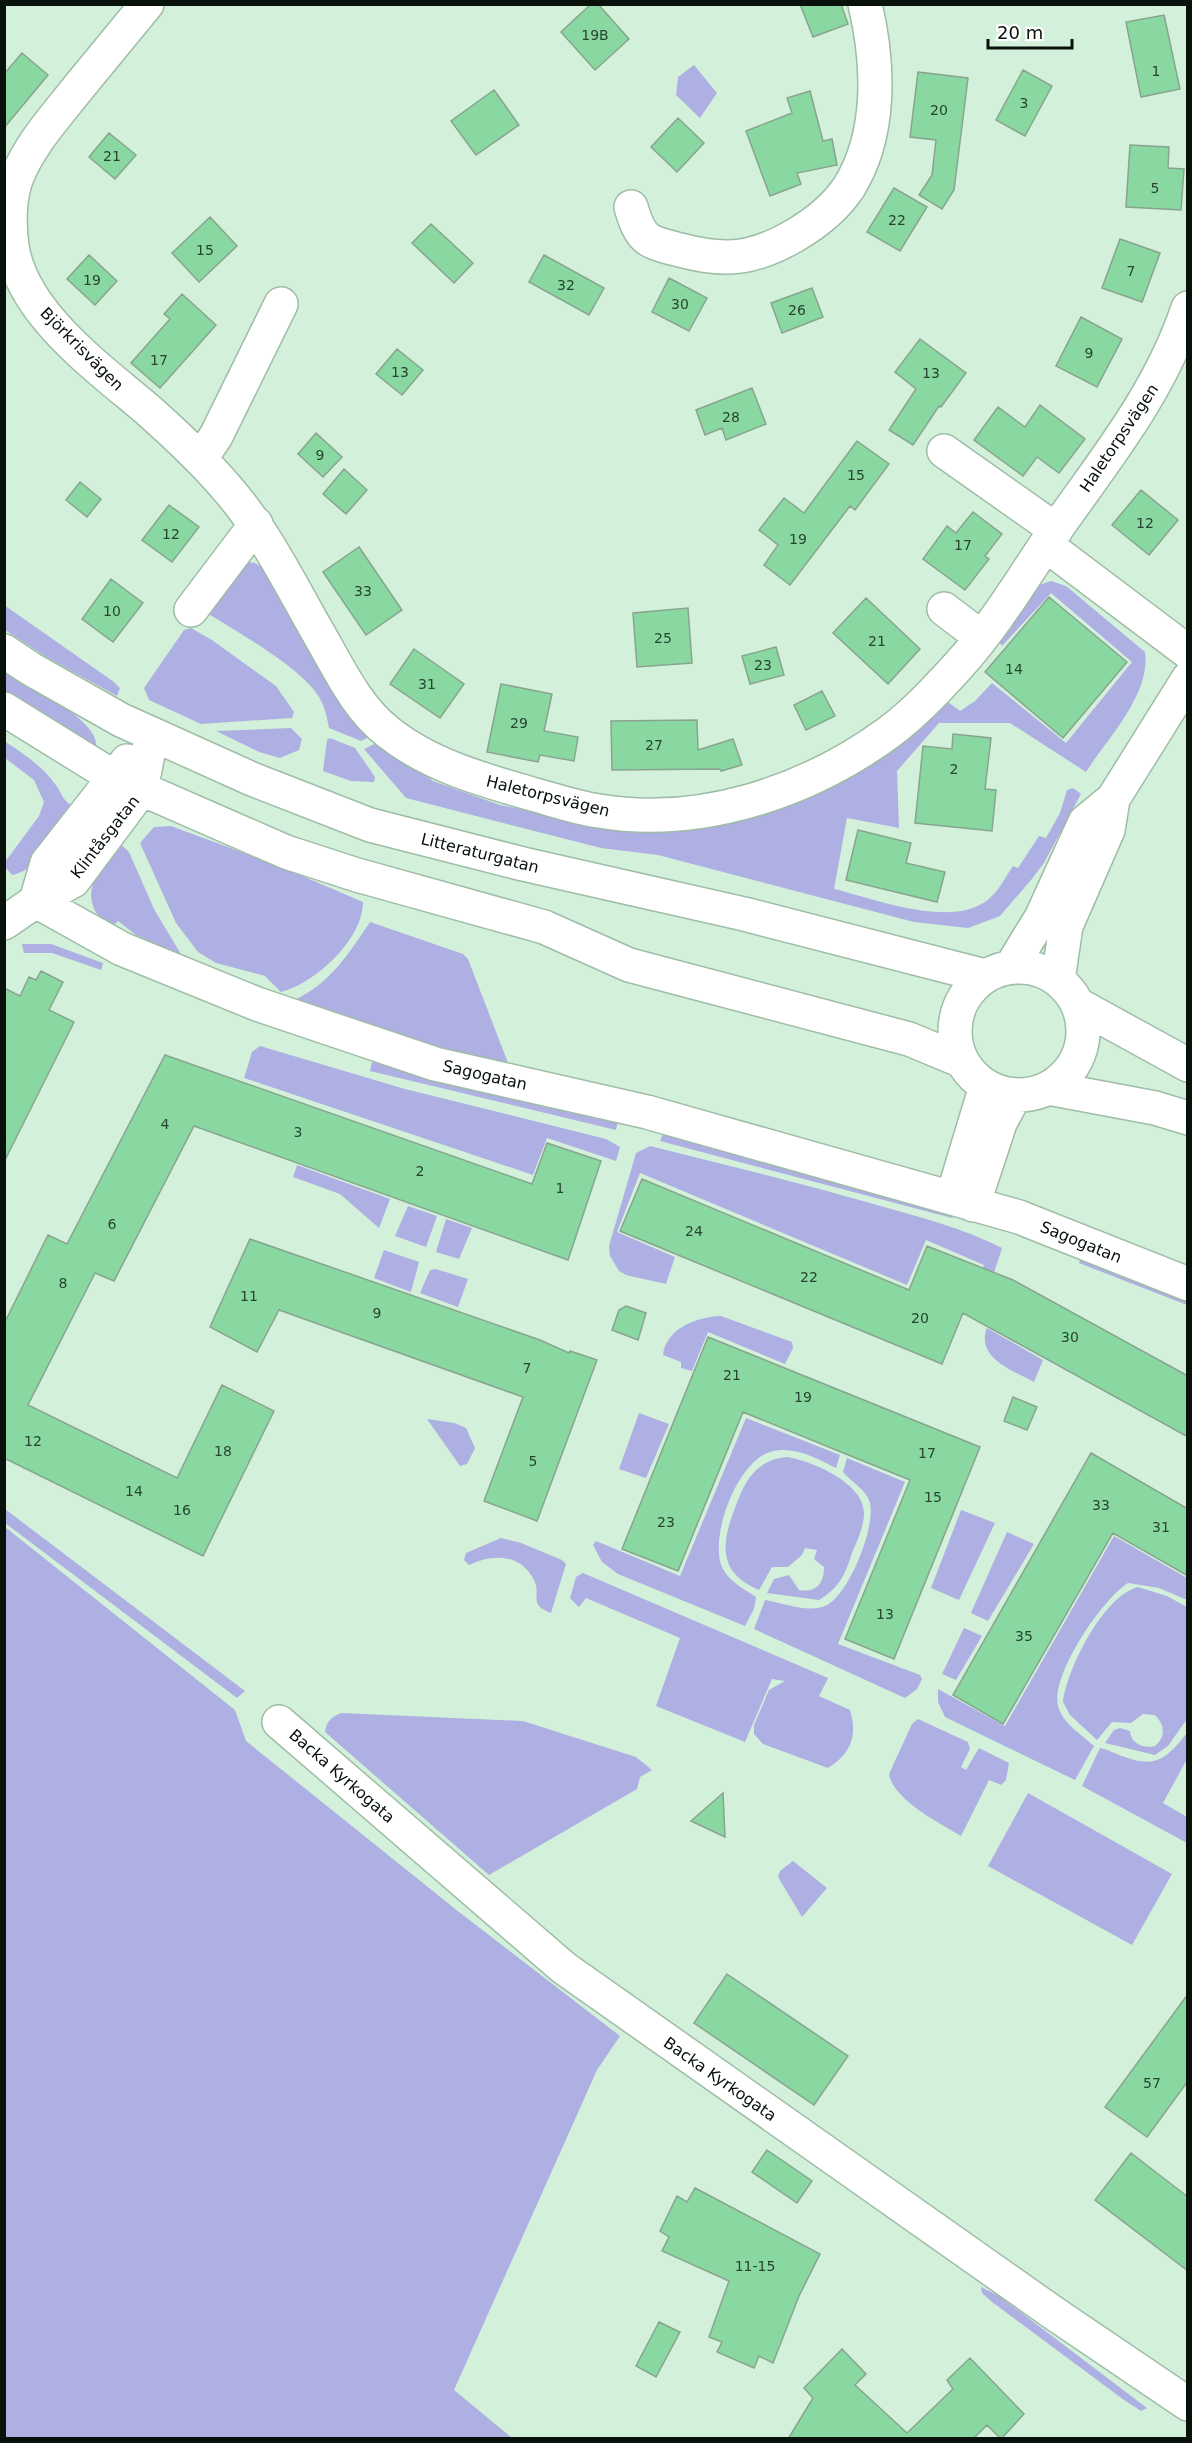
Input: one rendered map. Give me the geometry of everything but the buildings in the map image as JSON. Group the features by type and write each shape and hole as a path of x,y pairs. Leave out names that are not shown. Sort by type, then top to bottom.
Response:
{"street":[{"name":"Björkrisvägen","path":"147,4 42,132 18,175 12,192 12,246 23,283 54,324 100,371 201,458 256,524"},
{"path":"631,207 638,230 650,242 694,254 728,257 765,249 808,227 833,208 849,186 865,155 873,116 873,53 865,4"},
{"path":"201,458 216,436 281,304"},
{"name":"Haletorpsvägen","path":"256,524 355,696 386,732 433,760 480,779 601,812 653,814 694,812 768,796 804,783 889,732 955,669 981,637 1126,434 1155,387 1188,308"},
{"path":"944,451 1188,652"},
{"path":"191,610 256,524"},
{"path":"944,609 981,637"},
{"name":"Litteraturgatan","path":"4,651 31,669 152,734 252,779 370,825 523,864 998,972 1036,969 1068,992 1188,1065"},
{"path":"1113,799 1108,830 1066,926 1068,992 1083,1032 1080,1052 1068,1073 1048,1088 1032,1094 1000,1091 972,1075 962,1061 955,1037 957,1013 970,990 998,972 1041,918 1085,822 1113,799 1188,679"},
{"path":"4,709 112,776 307,859 436,898 544,927 629,965 898,1036 962,1061"},
{"path":"141,790 152,734"},
{"name":"Klintåsgatan","path":"36,901 47,863 112,776 152,734"},
{"name":"Klintåsgatan","path":"4,923 36,901 73,881 141,790"},
{"name":"Sagogatan","path":"36,901 122,949 257,1004 435,1064 647,1112 1019,1217 1188,1284"},
{"path":"1048,1088 1155,1108 1188,1118"},
{"path":"962,1201 1000,1091"},
{"name":"Backa Kyrkogata","path":"279,1722 564,1968 881,2193 1188,2404"}],"shaded area":[{"path":"694,65 717,93 700,118 676,95 678,77"},
{"path":"246,562 255,563 272,573 373,735 361,741 329,728 324,708 310,685 265,649 201,609"},
{"path":"1051,581 1066,586 1145,652 1145,668 1135,699 1086,772 1010,723 939,723 897,771 899,828 847,818 834,889 893,905 937,912 958,912 976,907 991,897 1013,866 1018,868 1039,836 1046,838 1060,813 1067,790 1073,788 1081,794 1044,863 1031,880 1000,916 968,928 914,922 658,855 601,848 406,798 364,749 380,741 433,781 500,805 570,819 696,823 944,699 960,711 975,701 992,683 1066,743 1132,662 1051,593 1002,646 995,636 1031,588"},
{"path":"4,605 114,682 120,688 117,696 48,658 5,630"},
{"path":"191,628 212,640 276,686 294,712 292,718 201,724 149,700 144,688 184,630"},
{"path":"4,672 74,714 94,736 96,747 5,695"},
{"path":"291,728 302,739 299,750 280,758 259,752 216,731"},
{"path":"330,738 355,748 375,777 374,782 351,781 323,771 327,740"},
{"path":"4,741 44,771 72,806 40,857 22,872 12,875 5,867 5,862 39,816 44,802 34,780 5,758"},
{"path":"171,826 279,866 363,902 361,916 355,930 335,958 322,969 295,987 281,992 265,976 216,963 198,952 176,923 140,843 154,827"},
{"path":"117,841 129,852 154,909 182,956 136,935 118,921 111,928 93,907 91,896 93,885"},
{"path":"370,922 463,954 468,959 508,1063 412,1042 294,1000 318,986 338,967"},
{"path":"22,944 51,944 103,963 101,970 52,953 24,953"},
{"path":"260,1046 405,1089 606,1139 620,1147 616,1161 547,1138 533,1175 244,1078 252,1052"},
{"path":"372,1062 618,1121 616,1130 370,1071"},
{"path":"664,1132 956,1214 952,1218 660,1141"},
{"path":"650,1146 849,1197 972,1235 1002,1248 990,1285 967,1314 984,1265 926,1240 907,1285 640,1173 617,1232 675,1257 666,1284 626,1275 619,1271 610,1256 609,1246 636,1153"},
{"path":"297,1165 390,1199 379,1228 340,1194 293,1177"},
{"path":"408,1206 437,1216 426,1247 395,1236"},
{"path":"446,1219 472,1228 459,1259 436,1252"},
{"path":"384,1250 419,1262 411,1292 374,1278"},
{"path":"1081,1254 1187,1296 1187,1305 1079,1263"},
{"path":"436,1269 468,1279 458,1307 420,1293 430,1270"},
{"path":"721,1316 792,1342 793,1348 785,1364 708,1332 692,1371 681,1368 681,1362 663,1355 665,1346 676,1331 702,1319"},
{"path":"987,1328 1043,1360 1034,1382 1007,1368 991,1355 986,1348"},
{"path":"639,1413 669,1424 646,1478 619,1469"},
{"path":"746,1418 840,1455 836,1468 796,1451 770,1452 758,1459 747,1470 737,1485 723,1520 719,1538 719,1554 722,1567 728,1577 756,1597 754,1609 745,1626 618,1574 602,1562 593,1545 596,1541 680,1576"},
{"path":"427,1419 454,1423 466,1428 475,1448 467,1464 460,1466"},
{"path":"787,1457 810,1463 835,1475 855,1492 862,1502 863,1523 847,1568 836,1586 819,1600 767,1593 774,1579 789,1575 799,1590 810,1590 818,1586 821,1583 824,1567 814,1559 817,1550 805,1548 802,1555 788,1567 772,1567 759,1590 736,1575 726,1556 730,1521 747,1481 759,1467 767,1462"},
{"path":"847,1458 905,1482 838,1644 920,1675 922,1679 917,1689 905,1698 754,1629 765,1600 803,1608 818,1608 834,1600 851,1576 864,1544 871,1514 866,1494 843,1472"},
{"path":"5,1509 245,1691 237,1698 5,1523"},
{"path":"961,1510 995,1523 959,1600 931,1588"},
{"path":"5,1527 235,1710 246,1741 459,1912 620,2036 597,2070 454,2390 512,2438 5,2438"},
{"path":"1007,1532 1034,1544 988,1621 971,1613"},
{"path":"1114,1536 1187,1578 1187,1600 1159,1588 1128,1583 1117,1591 1105,1605 1080,1640 1061,1679 1057,1696 1059,1709 1065,1720 1094,1746 1075,1780 945,1717 938,1702 938,1689 1005,1726"},
{"path":"501,1538 521,1543 562,1560 566,1564 551,1613 537,1603 536,1586 528,1571 513,1560 487,1559 469,1565 464,1560 466,1553"},
{"path":"583,1573 828,1678 819,1696 850,1710 853,1736 847,1750 836,1763 828,1768 763,1744 754,1734 754,1725 769,1690 785,1681 772,1679 745,1742 656,1706 680,1638 586,1598 579,1607 570,1598 576,1577"},
{"path":"1138,1587 1167,1596 1187,1607 1187,1719 1168,1746 1155,1755 1105,1743 1114,1730 1120,1728 1130,1731 1135,1742 1147,1747 1155,1746 1161,1739 1163,1731 1155,1715 1143,1714 1131,1723 1112,1722 1097,1740 1070,1715 1063,1702 1071,1671 1079,1653 1100,1619 1125,1593"},
{"path":"964,1628 982,1636 956,1680 942,1674"},
{"path":"341,1713 523,1721 636,1757 652,1770 640,1777 637,1789 489,1875 325,1732 330,1720"},
{"path":"918,1719 968,1742 970,1749 961,1767 966,1770 979,1748 1009,1763 1006,1780 1001,1785 989,1780 961,1836 908,1802 892,1784 889,1774 912,1724"},
{"path":"1187,1733 1187,1759 1163,1803 1187,1817 1187,1843 1082,1786 1100,1748 1134,1760 1152,1761 1166,1755"},
{"path":"1028,1793 1172,1874 1132,1945 988,1866"},
{"path":"793,1861 827,1888 802,1917 778,1877 780,1871"},
{"path":"981,2287 999,2296 1147,2408 1141,2411 1124,2400 992,2302 982,2293"}]}
